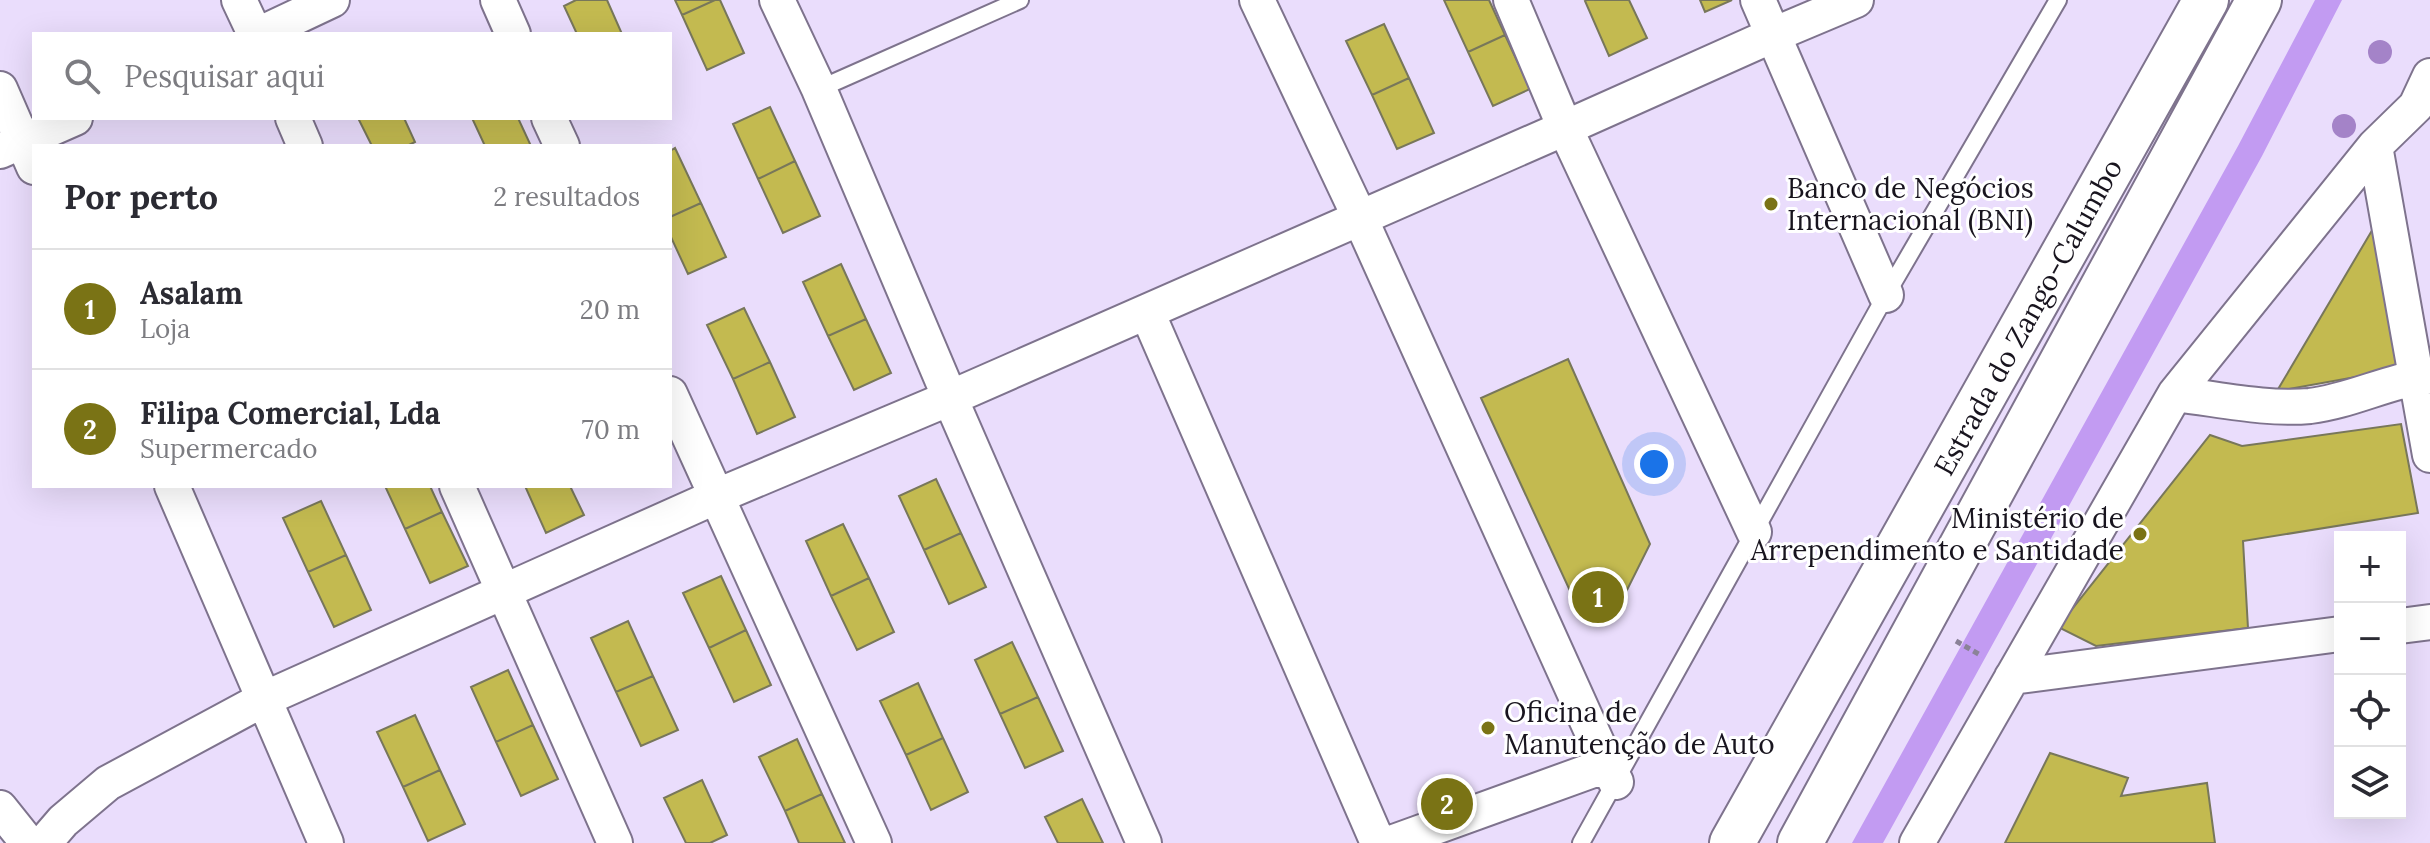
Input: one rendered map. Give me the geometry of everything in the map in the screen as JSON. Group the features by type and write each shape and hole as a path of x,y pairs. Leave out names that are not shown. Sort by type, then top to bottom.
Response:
{"main road":[{"name":"Estrada do Zango-Calumbo","path":"1732,843 2206,0"},
{"name":"Estrada do Zango-Calumbo","path":"1800,843 2259,0"}],"street":[{"path":"239,0 257,32"},
{"path":"262,32 332,0"},
{"path":"498,0 512,32"},
{"path":"777,0 819,89 1144,843"},
{"path":"1257,0 1360,218 1612,773 1391,843"},
{"path":"1511,0 1565,128 1754,532"},
{"path":"1758,0 1886,295"},
{"path":"44,843 63,821 108,783 264,699 715,497 950,398 1856,0"},
{"path":"0,89 19,153"},
{"path":"1917,843 2002,669 2175,394 2375,146 2425,96"},
{"path":"33,144 72,120"},
{"path":"294,120 304,144"},
{"path":"550,120 561,144"},
{"path":"2375,146 2424,376 2430,455"},
{"path":"1147,312 1378,843"},
{"path":"2175,394 2273,406 2309,406 2350,399 2424,376"},
{"path":"672,399 874,843"},
{"path":"173,488 326,843"},
{"path":"458,488 615,843"},
{"path":"2406,625 2430,622"},
{"path":"2002,669 2334,635"},
{"path":"0,808 28,843"}],"lane":[{"path":"819,89 1020,0"},
{"path":"1581,843 1612,773 1754,532 1886,295 2058,0"}],"path":[{"path":"1948,637 2002,669"}],"shaded area":[{"path":"2315,0 2342,0 2262,156 1883,843 1852,843 2238,146"}],"building":[{"path":"576,0 607,0 621,32 576,32 564,6"},
{"path":"675,0 715,0 682,15"},
{"path":"720,0 744,53 707,70 682,15"},
{"path":"1444,0 1489,0 1505,35 1468,52"},
{"path":"1587,0 1629,0 1647,38 1609,56"},
{"path":"1700,0 1732,0 1705,12"},
{"path":"1384,24 1409,78 1372,95 1346,41"},
{"path":"1505,35 1530,89 1493,106 1468,52"},
{"path":"1409,78 1434,133 1397,149 1372,95"},
{"path":"770,107 795,161 758,179 733,124"},
{"path":"359,120 405,120 415,142 411,144 371,144"},
{"path":"473,120 519,120 530,144 484,144"},
{"path":"675,148 701,203 672,216 672,150"},
{"path":"795,161 820,216 783,233 758,179"},
{"path":"701,203 726,257 688,274 672,239 672,216"},
{"path":"2377,222 2406,368 2277,391"},
{"path":"841,264 866,319 828,336 803,282"},
{"path":"744,308 770,362 733,379 707,325"},
{"path":"866,319 891,373 854,390 828,336"},
{"path":"1568,359 1650,544 1620,604 1583,619 1481,398"},
{"path":"770,362 795,417 757,434 733,379"},
{"path":"2401,424 2418,513 2243,541 2248,628 2096,646 2058,627 2210,435 2242,446"},
{"path":"936,479 961,533 924,550 899,496"},
{"path":"386,488 431,488 442,512 405,529"},
{"path":"526,488 571,488 584,515 546,533"},
{"path":"321,501 346,555 308,572 283,518"},
{"path":"442,512 468,566 430,583 405,529"},
{"path":"843,524 869,578 831,596 806,541"},
{"path":"961,533 986,587 949,604 924,550"},
{"path":"346,555 371,610 334,627 308,572"},
{"path":"721,576 746,630 709,648 683,593"},
{"path":"869,578 894,632 857,650 831,596"},
{"path":"628,621 653,676 616,692 591,638"},
{"path":"746,630 771,685 734,702 709,648"},
{"path":"1012,642 1038,697 1000,714 975,660"},
{"path":"508,670 533,725 496,742 471,687"},
{"path":"653,676 678,730 641,746 616,692"},
{"path":"918,683 943,738 906,755 880,701"},
{"path":"1038,697 1063,751 1025,768 1000,714"},
{"path":"415,715 440,770 403,787 377,732"},
{"path":"533,725 558,779 521,796 496,742"},
{"path":"943,738 968,792 931,810 906,755"},
{"path":"797,739 822,794 785,811 759,757"},
{"path":"2050,753 2128,778 2121,796 2207,783 2215,843 2005,843"},
{"path":"440,770 465,824 428,841 403,787"},
{"path":"702,780 727,835 710,843 686,843 664,798"},
{"path":"822,794 845,843 799,843 785,811"},
{"path":"1082,799 1103,843 1058,843 1045,817"}],"place":[{"name":"Banco de Negócios Internacional (BNI)","path":"1771,204"},
{"name":"Ministério de Arrependimento e Santidade","path":"2140,534"},
{"name":"Asalam","path":"1598,597"},
{"name":"Oficina de Manutenção de Auto","path":"1488,728"},
{"name":"Filipa Comercial, Lda","path":"1447,804"}]}
